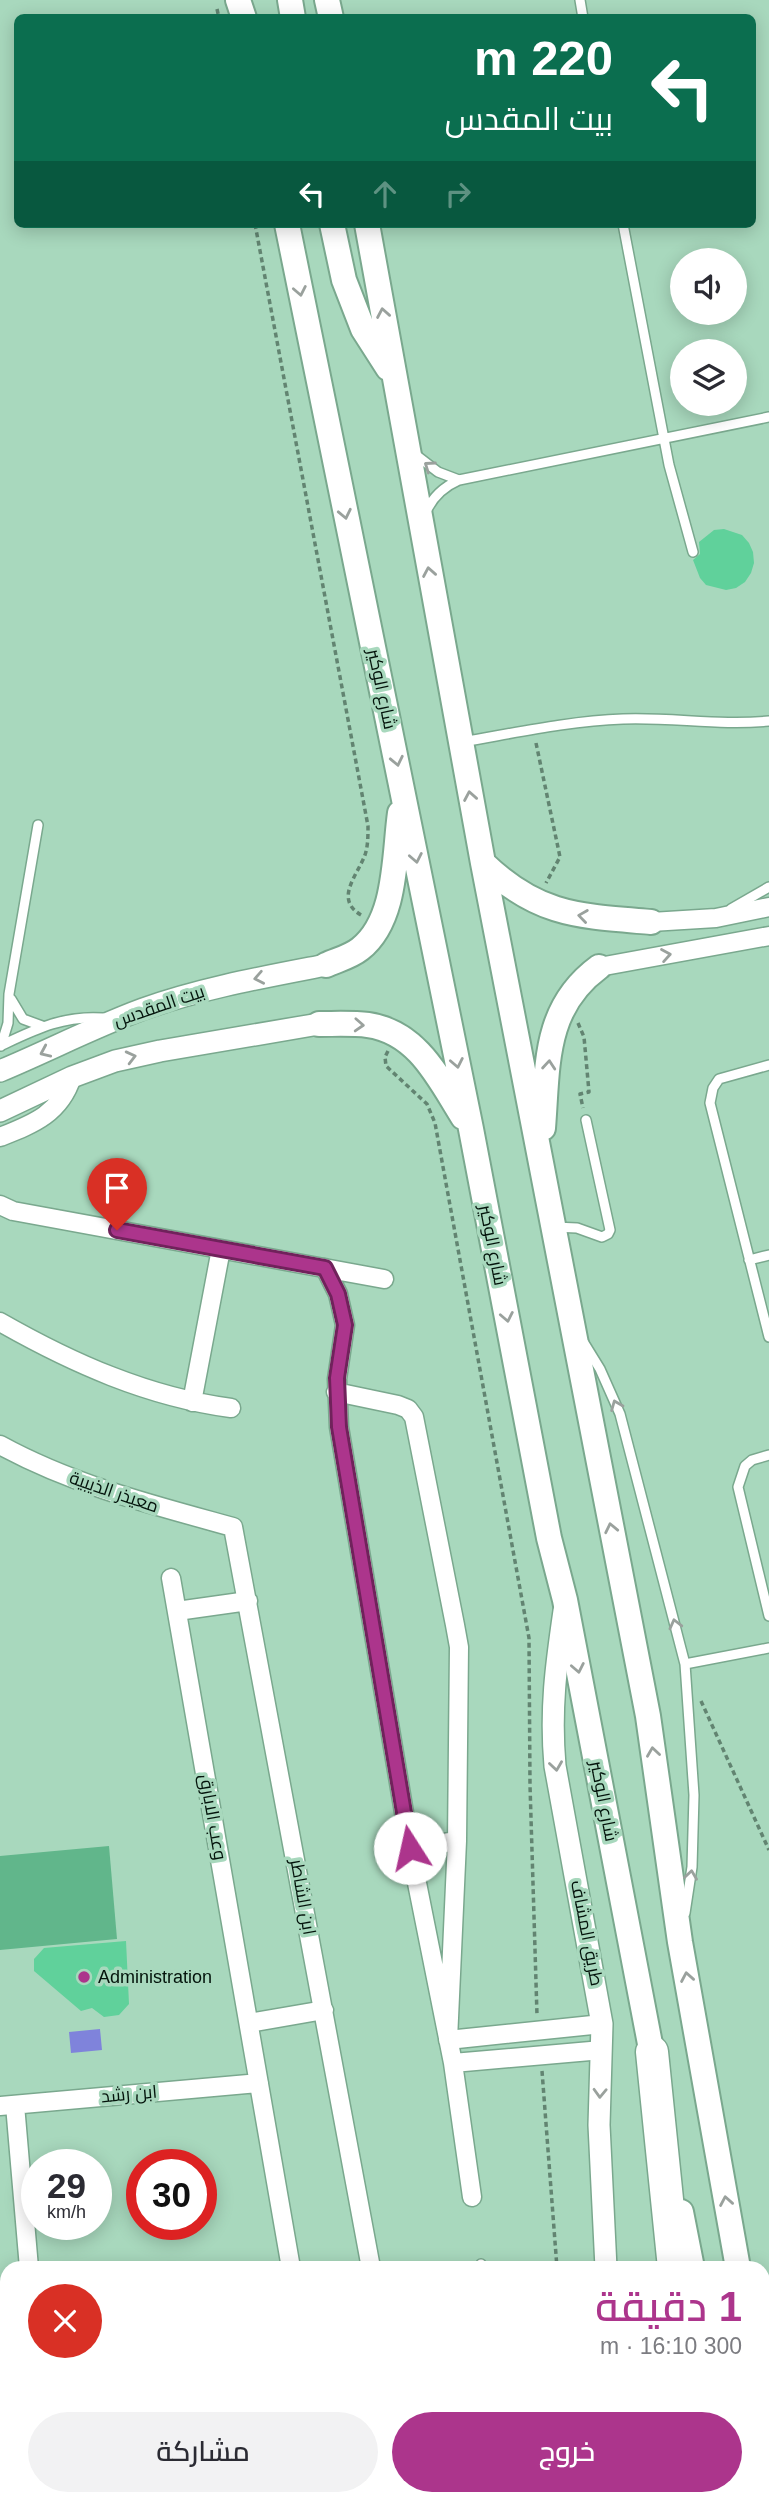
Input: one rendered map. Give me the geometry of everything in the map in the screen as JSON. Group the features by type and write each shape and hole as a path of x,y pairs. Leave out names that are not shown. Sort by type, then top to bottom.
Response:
{"highway":[{"path":"652,2052 673,2261"}],"main road":[{"name":"شارع الوكير","path":"287,228 471,1129 549,1538 565,1601 691,2261"},
{"path":"333,228 344,280 363,329 395,381"},
{"path":"368,228 482,863 648,1716 681,1942 737,2261"},
{"path":"326,965 362,948 380,925 388,904 403,791"},
{"path":"482,863 503,883 536,903 585,917 651,922"},
{"path":"541,1157 551,1037 560,1012 576,987 599,967"},
{"path":"319,1024 368,1025 398,1035 423,1055 471,1129"}],"street":[{"path":"651,922 716,918 769,907"},
{"path":"599,967 769,936"},
{"name":"بيت المقدس","path":"0,1071 115,1020 202,990 326,965"},
{"path":"0,1111 72,1077 138,1056 319,1024"},
{"path":"0,1137 50,1113 64,1097 72,1077"},
{"path":"4,1210 384,1279"},
{"path":"192,1402 221,1249"},
{"path":"325,1268 338,1294 345,1325 337,1392 339,1427 410,1848 453,2063 472,2197"},
{"path":"0,1322 85,1366 192,1402 231,1408"},
{"path":"337,1392 398,1405 408,1409 414,1417 459,1647 457,1840 448,2040"},
{"name":"معيذر الذيبية","path":"0,1445 71,1478 119,1496 233,1527"},
{"name":"ابن الشاطر","path":"233,1527 370,2261"},
{"name":"وعب الابارق","path":"172,1578 290,2261"},
{"path":"177,1612 248,1601"},
{"name":"طريق المشاف","path":"565,1601 553,1685 552,1728 555,1766 603,2024 599,2125 606,2261"},
{"path":"410,1848 457,1840"},
{"path":"248,2023 324,2010"},
{"path":"448,2040 603,2024"},
{"path":"453,2063 602,2050"},
{"name":"ابن رشد","path":"7,2105 259,2083"},
{"path":"7,2105 28,2261"}],"lane":[{"path":"624,228 669,466 693,552"},
{"path":"421,525 434,498 441,490 459,480 769,417"},
{"path":"406,443 429,467 459,480"},
{"path":"460,742 621,719 713,723 769,721"},
{"path":"1,1046 8,1023 9,994 38,825"},
{"path":"716,918 769,887"},
{"path":"9,994 23,1019 42,1026"},
{"path":"1,1046 55,1021 78,1018 115,1020"},
{"path":"769,1065 719,1079 711,1095 711,1111 769,1337"},
{"path":"553,1227 577,1228 602,1237 610,1230 586,1120"},
{"path":"749,1260 769,1255"},
{"path":"570,1322 600,1369 620,1414 685,1664 693,1763 694,1833 681,1942"},
{"path":"769,1455 752,1460 745,1466 738,1487 769,1616"},
{"path":"685,1664 769,1647"}],"path":[{"path":"256,228 368,826 367,847 348,887 347,897 356,913 380,925"},
{"path":"534,730 559,857 536,903"},
{"path":"560,1012 575,1019 584,1037 589,1092 580,1094 586,1120"},
{"path":"398,1035 386,1053 386,1066 427,1104 435,1123 529,1638 538,2031"},
{"path":"685,1664 769,1850"},
{"path":"541,2055 556,2261"}],"green space":[{"path":"109,1846 117,1939 0,1950 0,1856"}],"water":[{"path":"100,2029 102,2050 71,2053 69,2032"}],"building":[{"path":"724,529 742,535 753,552 754,563 745,582 726,590 706,585 693,560 700,554 699,542 714,530"},
{"name":"Administration","path":"126,1941 129,2004 119,2015 104,2017 92,2008 81,2011 34,1971 34,1959 44,1948"}],"place":[{"name":"Administration","path":"84,1977"}],"route":[{"path":"117,1230 325,1268 338,1294 345,1325 337,1378 339,1427 410,1848"}]}
